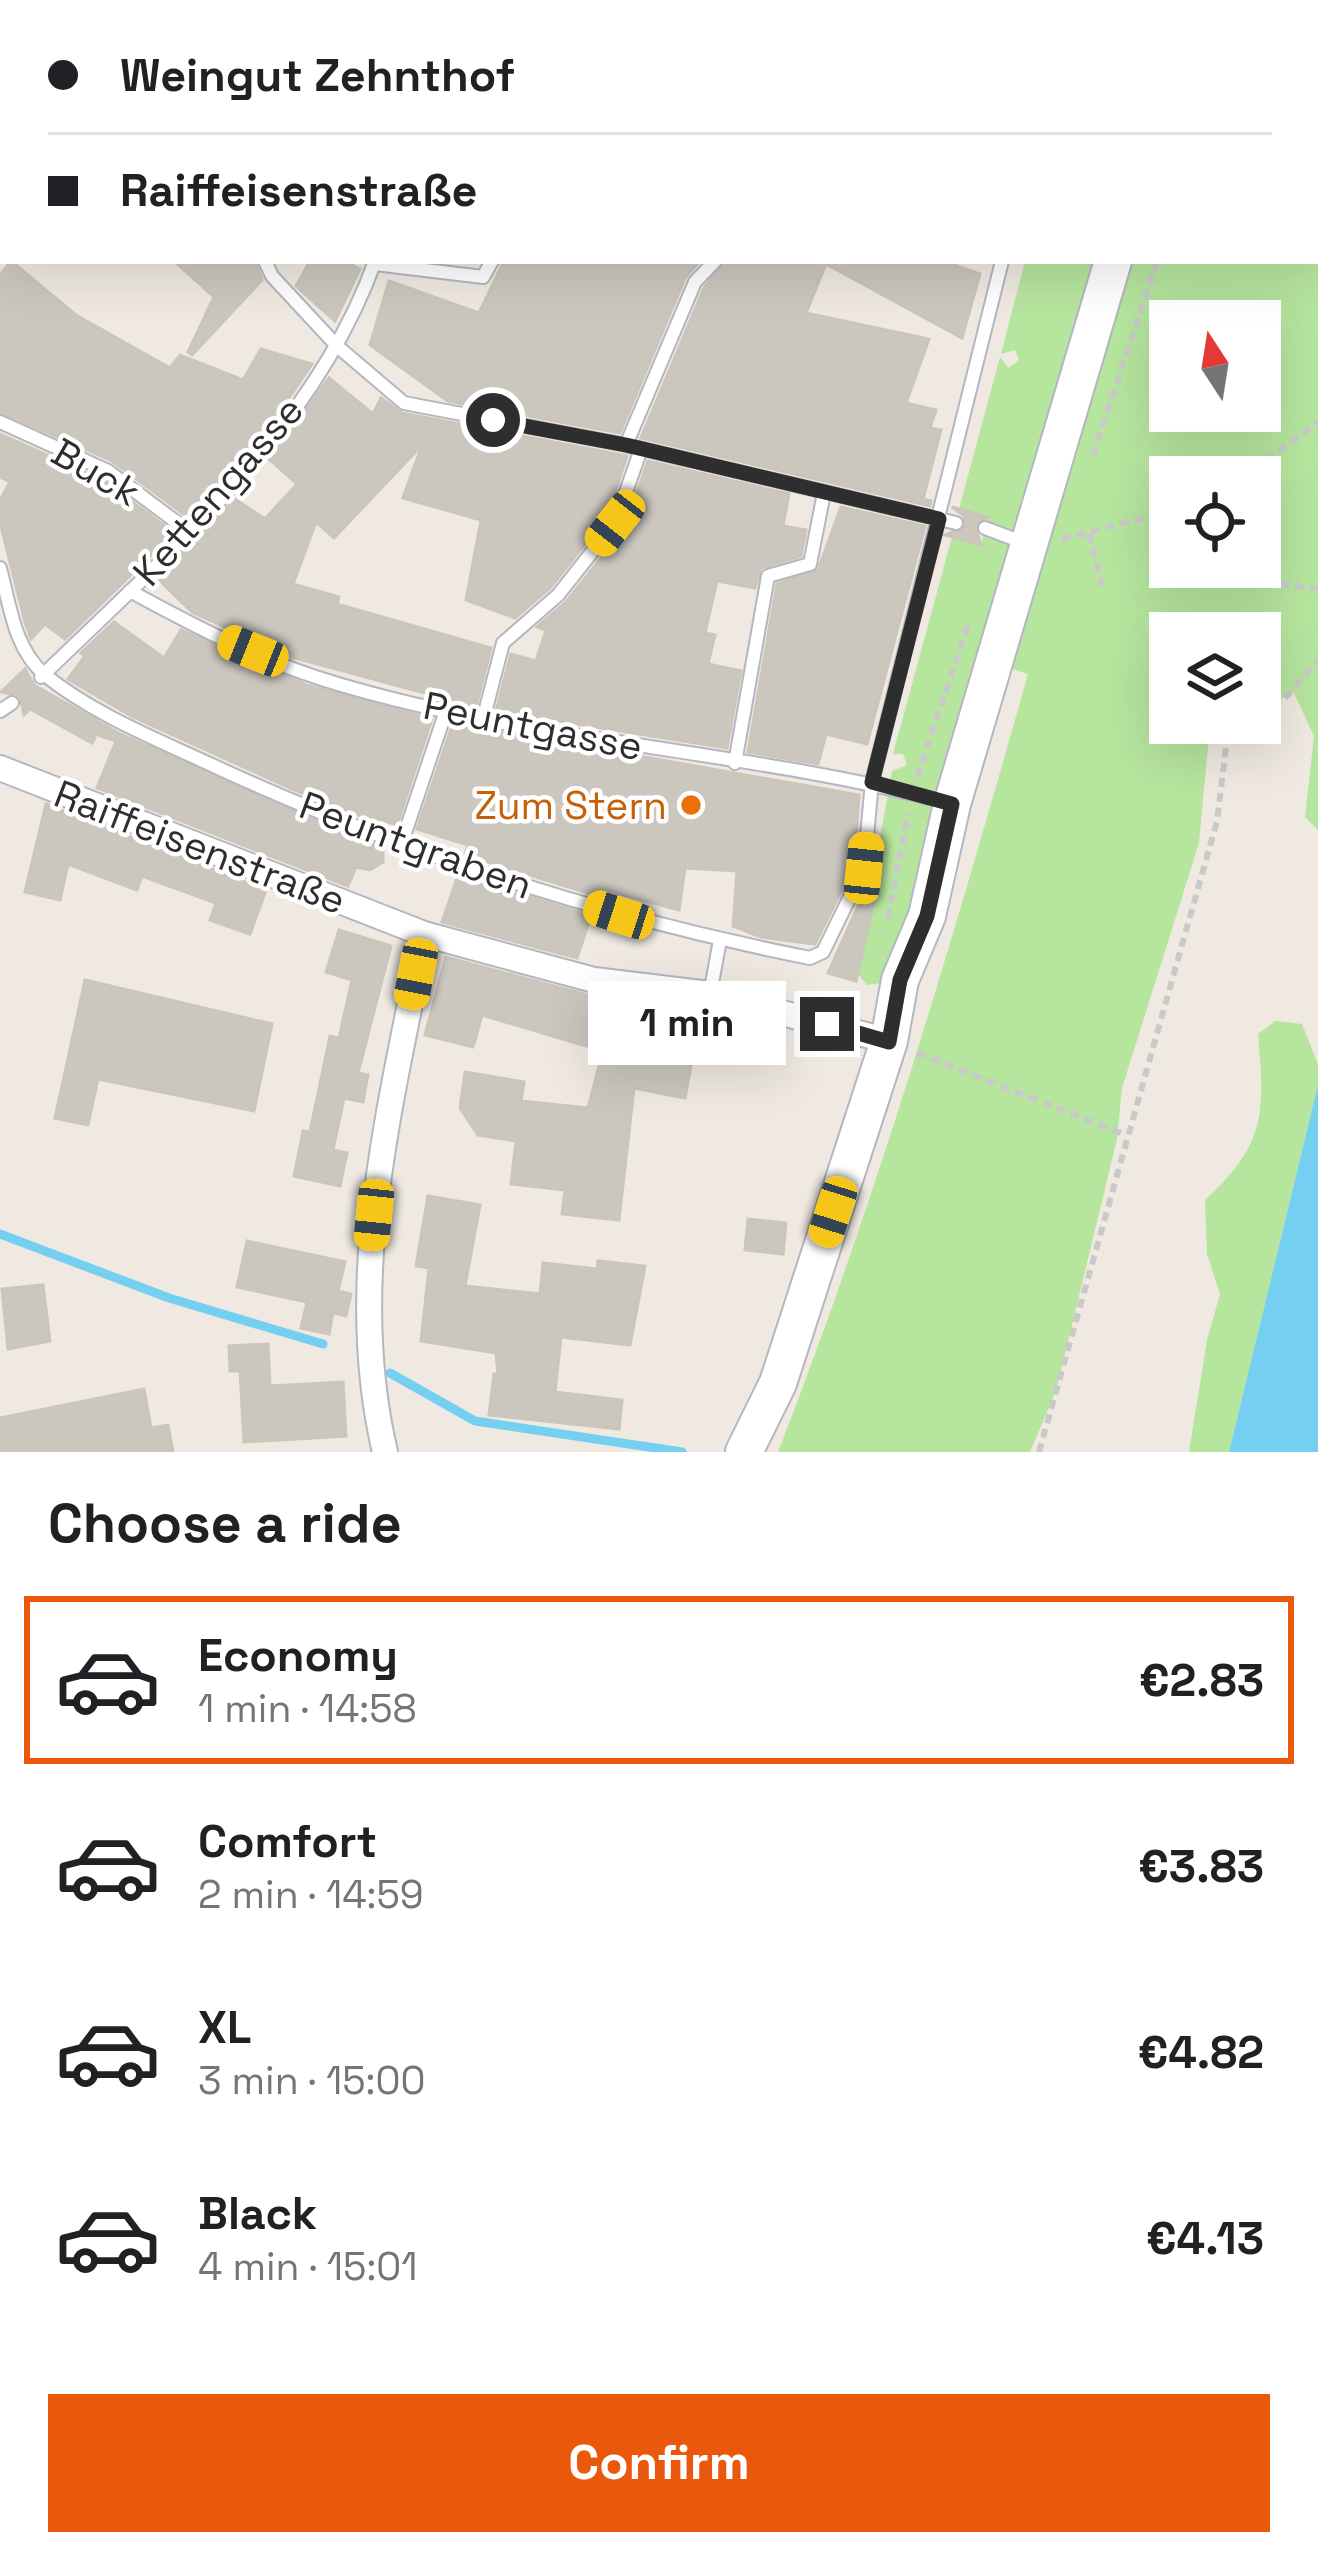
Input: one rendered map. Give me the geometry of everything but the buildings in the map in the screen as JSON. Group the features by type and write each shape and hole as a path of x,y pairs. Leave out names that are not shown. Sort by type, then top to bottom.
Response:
{"main road":[{"path":"744,1452 778,1383 889,1042 900,980 927,916 952,804 1047,541 1112,264"}],"street":[{"name":"Raiffeisenstraße","path":"0,768 424,934 594,980 710,994 889,1042"},
{"path":"385,1452 372,1398 365,1302 378,1172 424,934"}],"lane":[{"path":"266,264 337,346 404,403 626,445 956,523"},
{"name":"Kettengasse","path":"41,676 130,591 268,446 337,346 374,264"},
{"name":"Kettengasse","path":"389,264 482,277 490,264"},
{"path":"626,445 694,282 712,264"},
{"path":"872,782 1001,264"},
{"name":"Buck","path":"0,422 108,471 187,530"},
{"path":"482,720 503,643 558,595 615,523 640,452"},
{"path":"735,764 768,576 811,564 824,493"},
{"path":"985,528 1047,541"},
{"path":"0,568 19,642 41,676"},
{"name":"Peuntgasse","path":"130,591 212,635 334,683 482,720 735,764 872,782 952,804"},
{"name":"Peuntgraben","path":"41,676 146,734 340,825 619,915 810,958 823,952 864,868 872,782"},
{"path":"405,833 446,711"},
{"path":"710,994 719,940"}],"path":[{"path":"1087,474 1156,264"},
{"path":"1271,456 1318,422"},
{"path":"1047,541 1073,517"},
{"path":"1102,589 1089,533 1149,517"},
{"path":"1281,584 1318,589"},
{"path":"1281,700 1318,660"},
{"path":"1281,692 1287,696"},
{"path":"1039,1452 1217,821 1226,744"},
{"path":"889,1042 1126,1135"}],"green space":[{"path":"1024,264 1318,264 1318,830 1305,817 1314,736 1293,691 1281,699 1281,612 1149,612 1149,744 1208,744 1199,843 1122,1088 1117,1139 1056,1391 1030,1452 778,1452 912,1066 1028,674 995,663 900,980 867,985 858,974 877,889 871,887 892,771 907,765 903,754 893,754 952,537 981,544 988,517 959,509 1000,357 1008,368 1019,360 1015,350 1001,354"},
{"path":"1275,1021 1302,1024 1318,1064 1318,1085 1229,1452 1189,1452 1207,1340 1220,1294 1207,1254 1205,1200 1250,1144 1260,1106 1258,1034"}],"water":[{"path":"1318,1085 1318,1452 1229,1452"}],"waterway":[{"path":"0,1234 169,1298 323,1344"},
{"path":"390,1373 475,1421 682,1452"}],"place":[{"name":"Zum Stern","path":"691,805"}],"route":[{"path":"493,420 626,445 939,519 872,782 952,804 927,916 900,980 889,1042 827,1024"}]}
